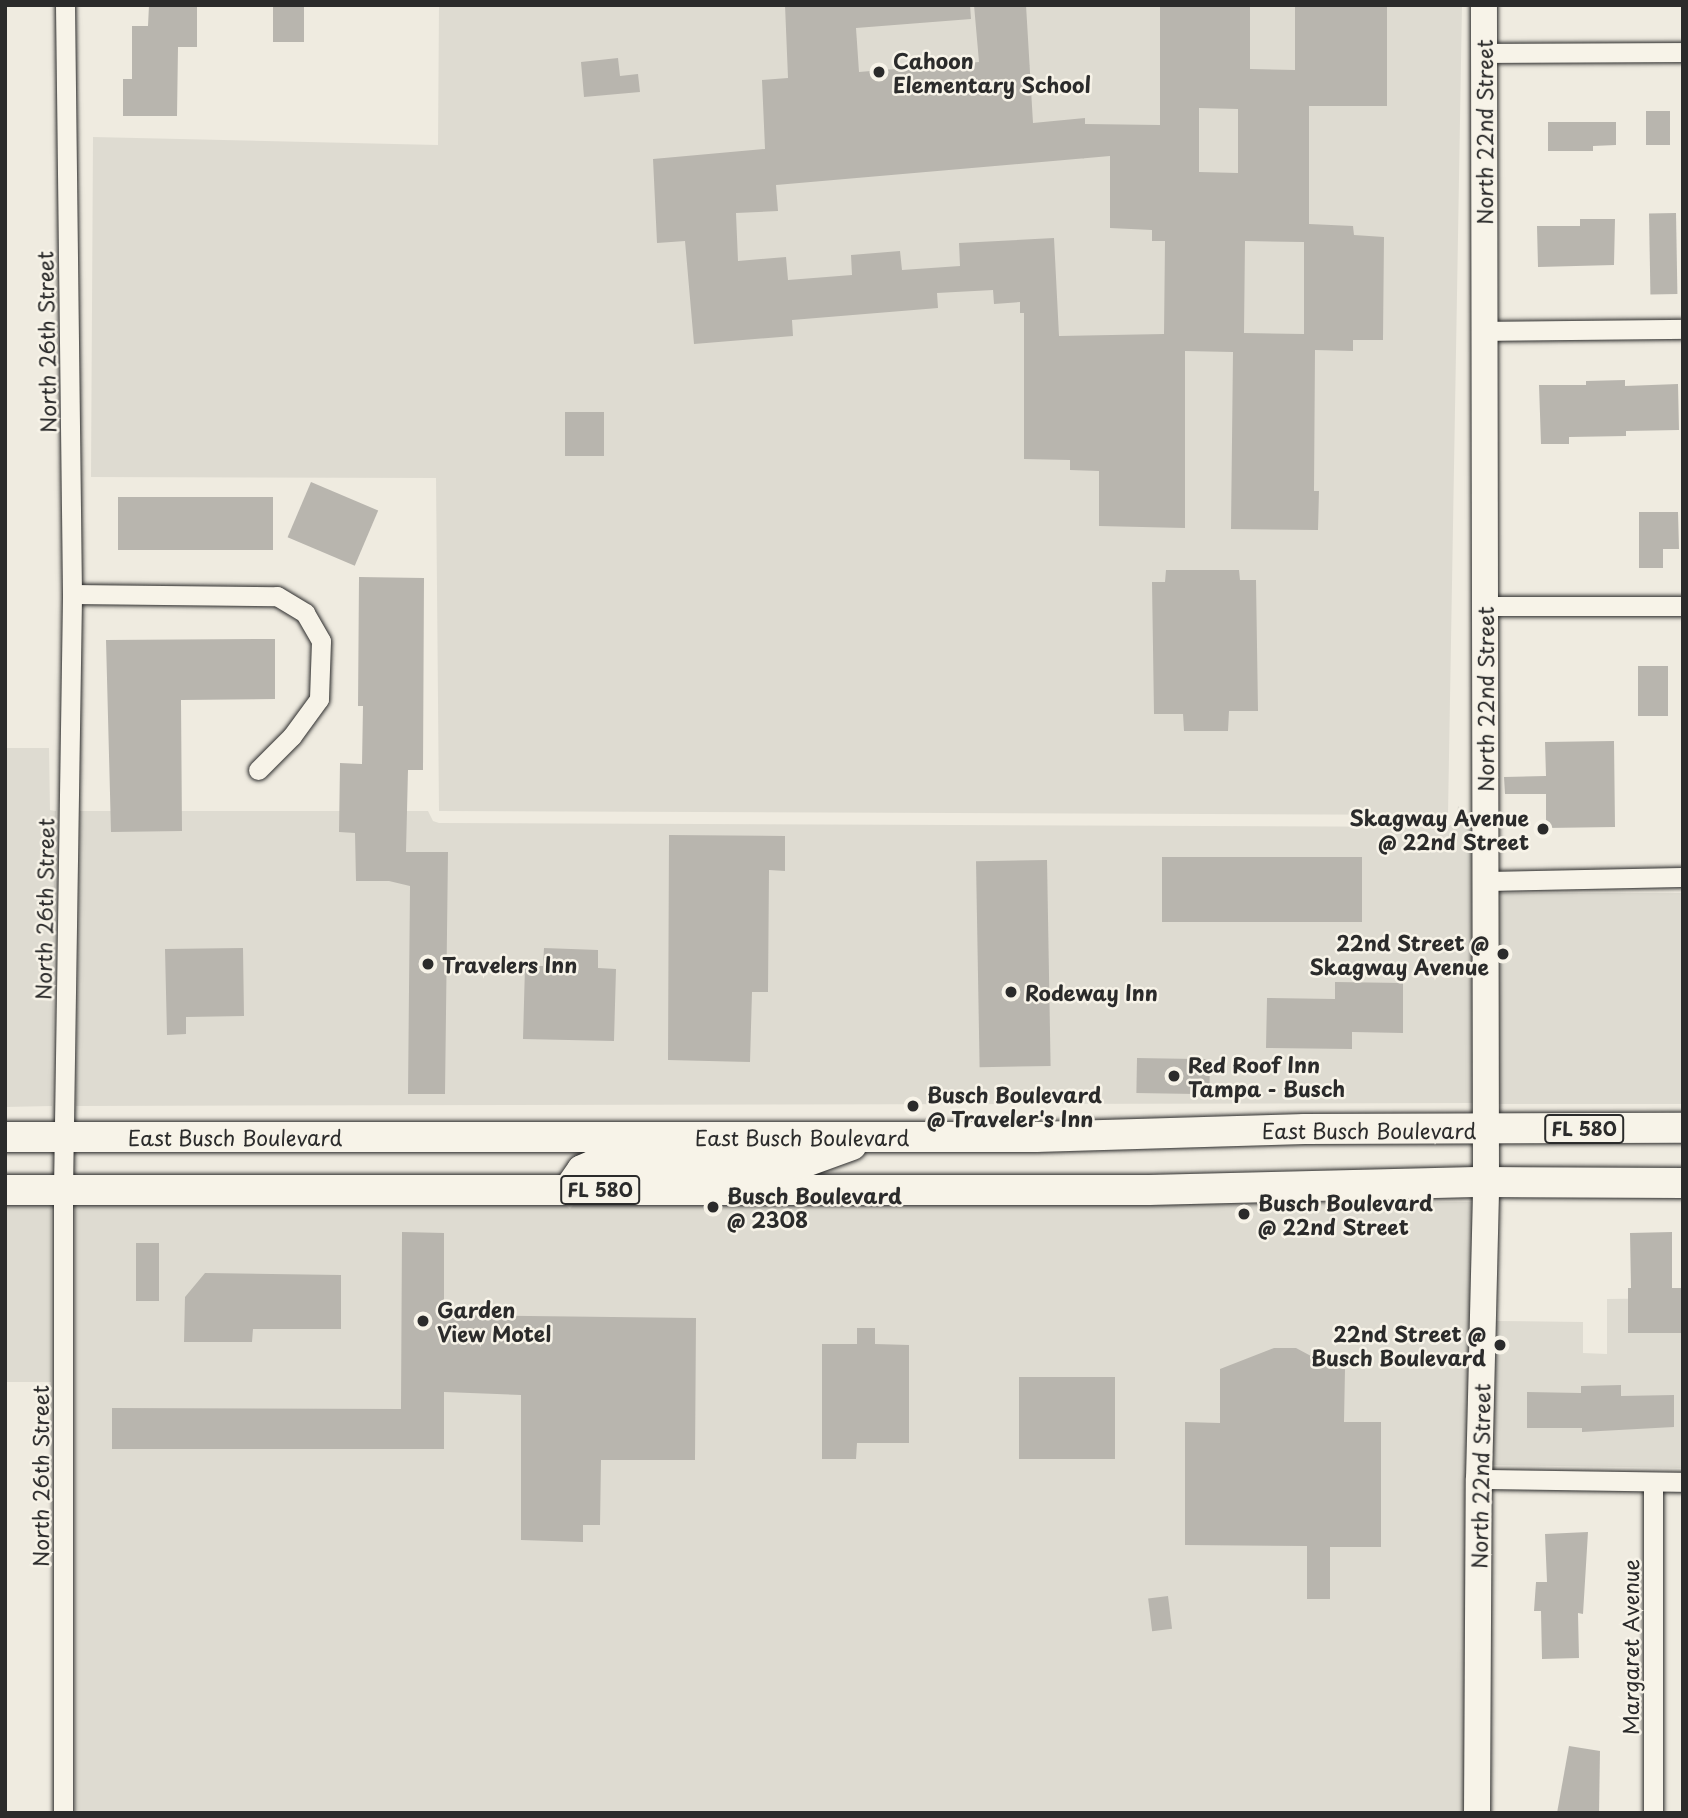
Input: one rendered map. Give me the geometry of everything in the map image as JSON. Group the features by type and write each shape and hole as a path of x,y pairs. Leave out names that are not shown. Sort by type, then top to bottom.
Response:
{"main road":[{"name":"East Busch Boulevard","path":"5,1136 1055,1137 1304,1129 1683,1128"},
{"path":"568,1190 582,1170 594,1165 800,1164 872,1137"},
{"name":"FL 580","path":"5,1190 1149,1190 1486,1182 1683,1183"}],"street":[{"name":"North 26th Street","path":"62,1813 63,1190 72,594 65,5"},
{"name":"North 22nd Street","path":"1477,1813 1479,1479 1486,1182 1484,5"},
{"path":"1484,53 1683,52"},
{"path":"1484,331 1683,329"},
{"path":"72,594 277,596 305,613 321,641 319,699 292,736 258,770"},
{"path":"1484,606 1683,606"},
{"path":"1485,881 1683,877"},
{"path":"1479,1479 1683,1482"},
{"name":"Margaret Avenue","path":"1653,1482 1653,1813"}],"shaded area":[{"path":"439,5 1462,5 1448,815 439,811 436,478 91,477 93,137 438,145"},
{"path":"5,748 49,748 50,810 56,811 52,1106 5,1107"},
{"path":"1458,806 1473,820 1473,1103 76,1106 80,811 428,811 433,821 439,823 1447,827 1456,822"},
{"path":"1497,893 1683,893 1683,1104 1497,1104"},
{"path":"1473,1202 1465,1813 75,1813 75,1204 564,1204 570,1209 574,1204"},
{"path":"5,1204 51,1204 51,1382 5,1382"},
{"path":"1683,1298 1683,1468 1492,1465 1496,1321 1583,1322 1583,1353 1607,1354 1607,1299"}],"building":[{"path":"149,5 197,5 197,47 178,47 177,116 123,116 123,79 132,79 132,26 148,26"},
{"path":"273,5 304,5 304,42 273,42"},
{"path":"785,5 970,5 971,19 856,28 859,72 979,62 974,5 1026,5 1033,123 1085,118 1085,124 1160,125 1160,5 1250,5 1250,69 1295,70 1295,5 1387,5 1387,106 1309,106 1309,224 1353,226 1354,235 1384,237 1383,340 1353,340 1353,351 1315,350 1314,491 1319,491 1318,530 1231,529 1233,352 1185,351 1185,528 1099,526 1099,471 1070,470 1070,460 1024,459 1024,313 1020,313 1020,302 994,304 993,290 937,293 938,308 792,320 793,336 694,344 685,241 657,243 653,159 765,149 762,80 788,78","holes":["1199,108 1238,109 1238,173 1199,172","1110,156 1110,228 1152,230 1152,241 1165,241 1164,334 1059,336 1054,238 959,243 960,266 902,270 900,251 851,255 852,275 788,280 786,257 738,261 736,213 778,211 776,185","1245,241 1304,242 1304,334 1244,333"]},
{"path":"618,58 620,76 638,74 640,92 584,97 581,62"},
{"path":"1646,111 1670,111 1670,145 1646,145"},
{"path":"1548,122 1616,122 1616,145 1593,146 1593,151 1548,151"},
{"path":"1649,213 1676,213 1677,294 1650,294"},
{"path":"1580,219 1615,219 1614,265 1538,267 1537,226 1580,226"},
{"path":"1625,380 1625,386 1678,384 1679,430 1626,431 1626,436 1569,437 1569,444 1541,444 1539,385 1586,385 1586,381"},
{"path":"565,412 604,412 604,456 565,456"},
{"path":"311,482 378,511 355,566 288,537"},
{"path":"118,497 273,497 273,550 118,550"},
{"path":"1639,512 1678,512 1679,549 1663,549 1663,568 1639,568"},
{"path":"1166,570 1239,570 1240,580 1256,580 1258,711 1229,711 1228,731 1184,731 1183,714 1154,714 1152,582 1165,582"},
{"path":"359,577 424,578 423,770 408,770 406,852 448,852 445,1094 408,1094 410,886 389,881 356,881 355,833 339,832 340,763 362,764 363,706 358,706"},
{"path":"275,639 275,699 181,700 182,831 111,832 106,640"},
{"path":"1638,666 1668,666 1668,716 1638,716"},
{"path":"1614,741 1615,827 1546,828 1546,794 1505,794 1504,777 1546,776 1545,742"},
{"path":"669,835 785,836 785,871 769,870 768,992 752,992 750,1062 668,1060"},
{"path":"1162,857 1362,857 1362,922 1162,922"},
{"path":"1047,860 1051,1066 980,1067 976,861"},
{"path":"243,948 244,1016 186,1017 186,1034 167,1035 165,949"},
{"path":"544,948 598,950 598,968 616,969 614,1041 523,1039 525,966 543,966"},
{"path":"1335,982 1403,983 1403,1033 1352,1032 1352,1049 1266,1048 1267,998 1335,999"},
{"name":"Red Roof Inn Tampa - Busch","path":"1137,1058 1210,1059 1209,1094 1136,1093"},
{"path":"402,1232 444,1233 444,1315 696,1318 695,1460 601,1460 600,1525 583,1525 583,1542 521,1540 521,1395 444,1392 444,1449 112,1449 112,1408 401,1409"},
{"path":"1672,1232 1672,1288 1683,1288 1683,1333 1628,1333 1630,1233"},
{"path":"136,1243 159,1243 159,1301 136,1301"},
{"path":"205,1273 341,1275 341,1329 253,1329 252,1342 184,1342 185,1297"},
{"path":"857,1328 875,1328 875,1344 909,1345 909,1443 857,1443 856,1459 822,1459 822,1344 857,1344"},
{"path":"1274,1348 1296,1348 1326,1364 1345,1369 1344,1422 1381,1422 1381,1547 1330,1547 1330,1599 1307,1599 1307,1546 1185,1545 1185,1422 1220,1423 1220,1369"},
{"path":"1019,1377 1115,1377 1115,1459 1019,1459"},
{"path":"1621,1385 1621,1396 1674,1395 1674,1427 1582,1432 1582,1428 1527,1428 1527,1392 1581,1393 1581,1386"},
{"path":"1588,1532 1583,1614 1578,1613 1579,1658 1542,1659 1541,1611 1534,1611 1536,1582 1547,1582 1545,1534"},
{"path":"1168,1596 1172,1629 1152,1631 1148,1598"},
{"path":"1569,1746 1600,1751 1599,1813 1557,1813"}],"place":[{"name":"Cahoon Elementary School","path":"879,72"},
{"name":"Skagway Avenue @ 22nd Street","path":"1543,829"},
{"name":"22nd Street @ Skagway Avenue","path":"1503,954"},
{"name":"Travelers Inn","path":"428,964"},
{"name":"Rodeway Inn","path":"1011,992"},
{"name":"Red Roof Inn Tampa - Busch","path":"1174,1076"},
{"name":"Busch Boulevard @ Traveler's Inn","path":"913,1106"},
{"name":"Busch Boulevard @ 2308","path":"713,1207"},
{"name":"Busch Boulevard @ 22nd Street","path":"1244,1214"},
{"name":"Garden View Motel","path":"423,1321"},
{"name":"22nd Street @ Busch Boulevard","path":"1500,1345"}]}
